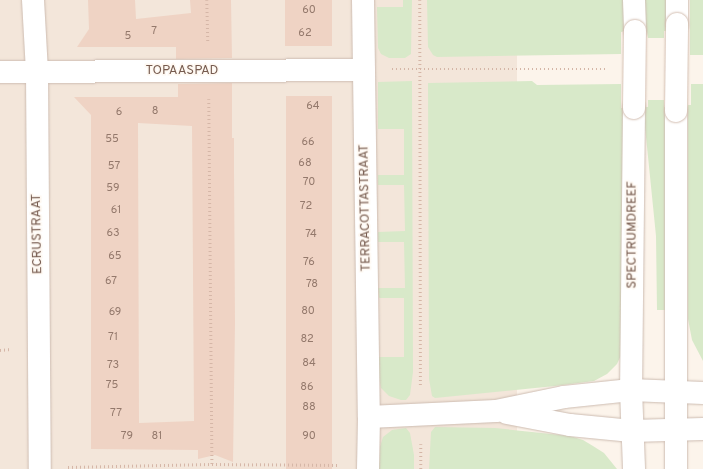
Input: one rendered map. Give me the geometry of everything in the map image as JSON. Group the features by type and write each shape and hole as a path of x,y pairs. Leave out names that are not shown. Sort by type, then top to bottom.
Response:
{"street":[{"name":"ECRUSTRAAT","path":"33,0 37,72 40,468"},
{"name":"TERRACOTTASTRAAT","path":"363,0 369,417 368,467"},
{"name":"SPECTRUMDREEF","path":"634,0 632,390 634,469"},
{"path":"676,0 676,469"},
{"name":"TOPAASPAD","path":"0,72 364,70"},
{"path":"369,417 496,410 564,397 632,390 703,393"},
{"path":"496,410 570,425 632,431 703,429"}],"path":[{"path":"207,0 209,71 212,464"},
{"path":"420,0 422,469"},
{"path":"364,70 420,68 615,69"},
{"path":"40,468 212,464 368,467"}],"shaded area":[{"path":"0,0 517,0 517,469 0,469"}],"green space":[{"path":"403,0 412,0 411,54 405,58 389,58 381,54 378,48 377,7 403,7"},
{"path":"427,0 625,0 625,31 621,32 621,54 437,57 433,55 428,47"},
{"path":"644,0 667,0 667,31 664,31 664,38 648,38 647,32 645,31"},
{"path":"690,0 703,0 703,55 690,55"},
{"path":"412,81 413,372 410,395 406,400 401,400 389,396 381,388 379,378 379,357 404,357 404,298 379,298 378,288 405,288 404,242 378,242 378,232 405,231 404,185 378,185 378,175 404,175 404,129 378,129 378,82"},
{"path":"532,81 537,85 621,84 621,108 624,108 623,351 617,364 607,374 594,381 435,398 432,396 429,379 428,83"},
{"path":"691,84 703,84 703,361 692,340 688,319 688,105 691,105"},
{"path":"648,100 664,100 664,107 667,107 669,310 657,310 656,236 644,117 644,107 648,107"},
{"path":"435,427 495,428 570,436 583,440 604,453 617,469 429,469 431,432"},
{"path":"406,428 410,433 414,455 414,469 379,469 380,447 383,437 392,430"}],"building":[{"path":"88,0 135,0 136,19 191,13 190,0 231,0 232,58 176,59 176,47 77,47 89,29"},
{"path":"285,0 332,0 332,46 285,46"},
{"path":"232,83 232,138 234,138 235,323 233,462 215,455 198,459 198,450 91,449 91,115 74,97 178,97 178,84","holes":["138,123 192,126 194,421 139,423"]},
{"path":"286,96 332,96 332,469 286,469"}]}
